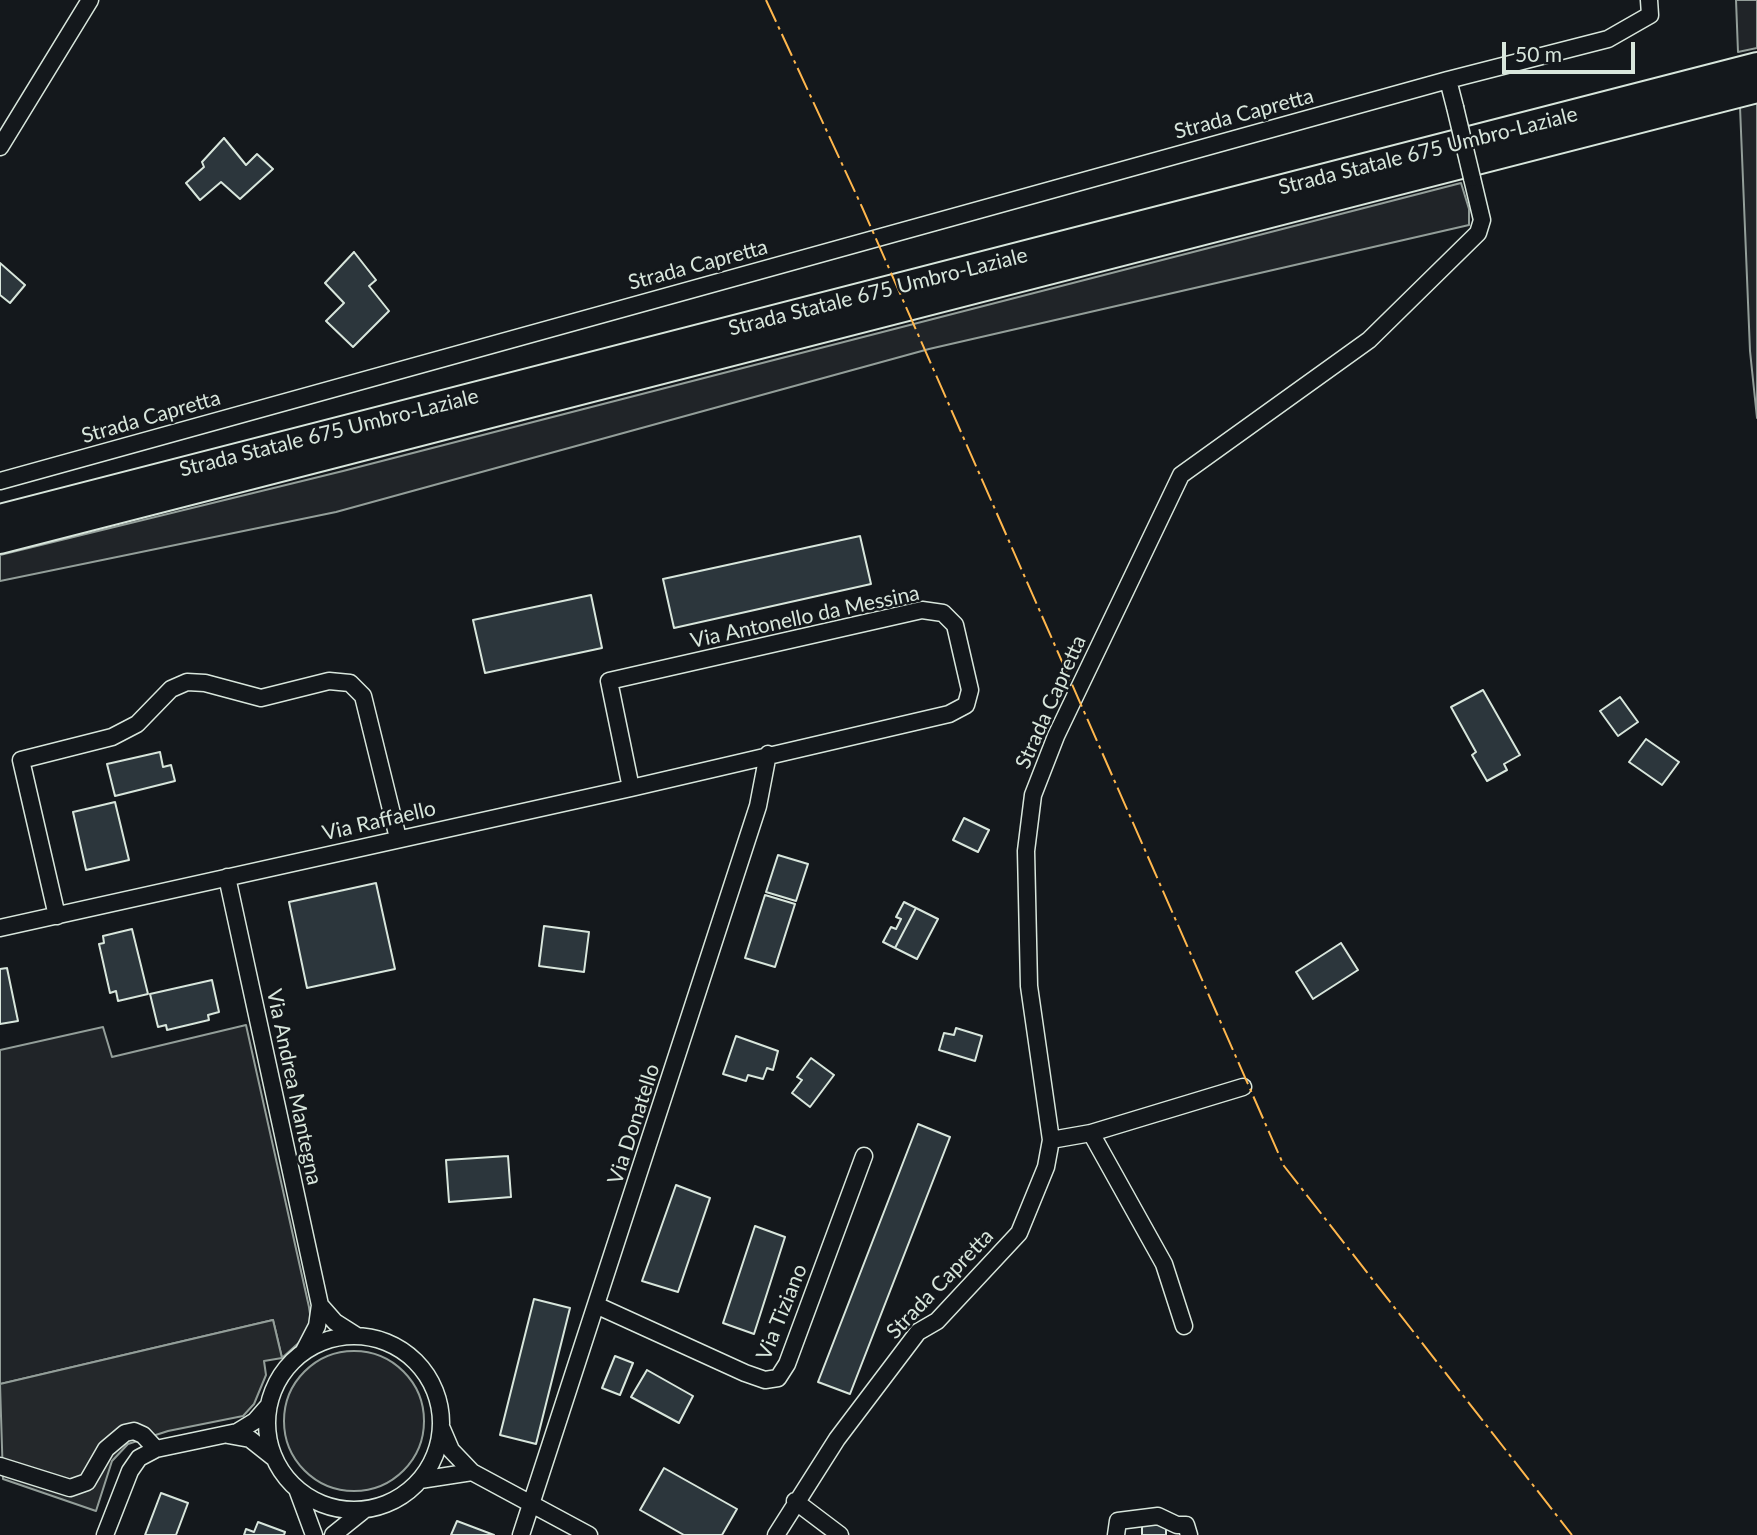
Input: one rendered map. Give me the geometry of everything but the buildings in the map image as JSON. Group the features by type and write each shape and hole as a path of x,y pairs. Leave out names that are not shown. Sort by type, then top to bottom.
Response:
{"highway":[{"name":"Strada Statale 675 Umbro-Laziale","path":"0,518 1757,66"},
{"name":"Strada Statale 675 Umbro-Laziale","path":"0,540 1757,89"}],"street":[{"path":"0,147 90,0"},
{"name":"Strada Capretta","path":"0,481 1448,80 1608,39 1650,15 1649,0"},
{"name":"Strada Capretta","path":"776,1535 795,1501 837,1439 918,1332 937,1321 1018,1233 1046,1167 1051,1140 1029,986 1026,851 1033,795 1045,760 1181,475 1369,340 1478,233 1482,220 1448,80"},
{"name":"Via Antonello da Messina","path":"631,788 609,681 922,610 943,613 955,625 970,690 965,705 948,714 768,754"},
{"path":"57,916 21,760 112,737 137,724 170,689 187,682 224,687 261,698 330,681 350,683 363,696 398,838"},
{"name":"Via Raffaello","path":"0,928 631,788 768,754"},
{"name":"Via Donatello","path":"521,1535 758,806 768,754"},
{"name":"Via Andrea Mantegna","path":"227,877 320,1305 313,1336 301,1354"},
{"path":"1051,1140 1091,1133 1243,1087"},
{"path":"1091,1133 1164,1264 1185,1326"},
{"name":"Via Tiziano","path":"597,1307 744,1373 765,1380 778,1377 787,1364 864,1156"},
{"path":"320,1305 335,1322 357,1336"},
{"path":"277,1463 268,1434 269,1405 280,1377 301,1354 327,1340 357,1336 386,1342 412,1358 430,1381 451,1450 472,1472 589,1535"},
{"path":"228,1436 246,1427 269,1405"},
{"path":"296,1487 321,1503 351,1510 366,1509 396,1499 420,1480 436,1453 441,1424"},
{"path":"0,1466 69,1488 87,1482 107,1448 125,1433 134,1431 144,1435 156,1449"},
{"path":"105,1535 130,1471 139,1458 156,1449 228,1436 243,1437 259,1443 277,1463 296,1487 314,1535"},
{"path":"420,1480 472,1472"},
{"path":"795,1501 839,1535"},
{"path":"333,1535 366,1509"},
{"path":"1116,1535 1118,1521 1158,1516 1177,1525 1186,1525 1189,1535"}],"shaded area":[{"path":"1736,0 1757,0 1757,48 1738,52"},
{"path":"1757,103 1757,418 1750,351 1740,107"},
{"path":"1461,183 1469,209 1469,225 929,349 336,512 0,581 0,555 343,471"},
{"path":"246,1025 309,1307 311,1320 303,1339 282,1358 273,1320 0,1384 0,1050 103,1027 112,1057"},
{"path":"273,1320 282,1358 264,1361 266,1375 254,1404 243,1416 168,1431 128,1444 112,1461 96,1511 3,1479 0,1384"},
{"path":"354,1351 381,1357 403,1372 418,1394 424,1421 418,1448 403,1470 381,1485 354,1491 327,1485 305,1470 290,1448 284,1421 290,1394 305,1372 327,1357"}],"power":[{"path":"766,0 862,207 1284,1166 1572,1535"}]}
